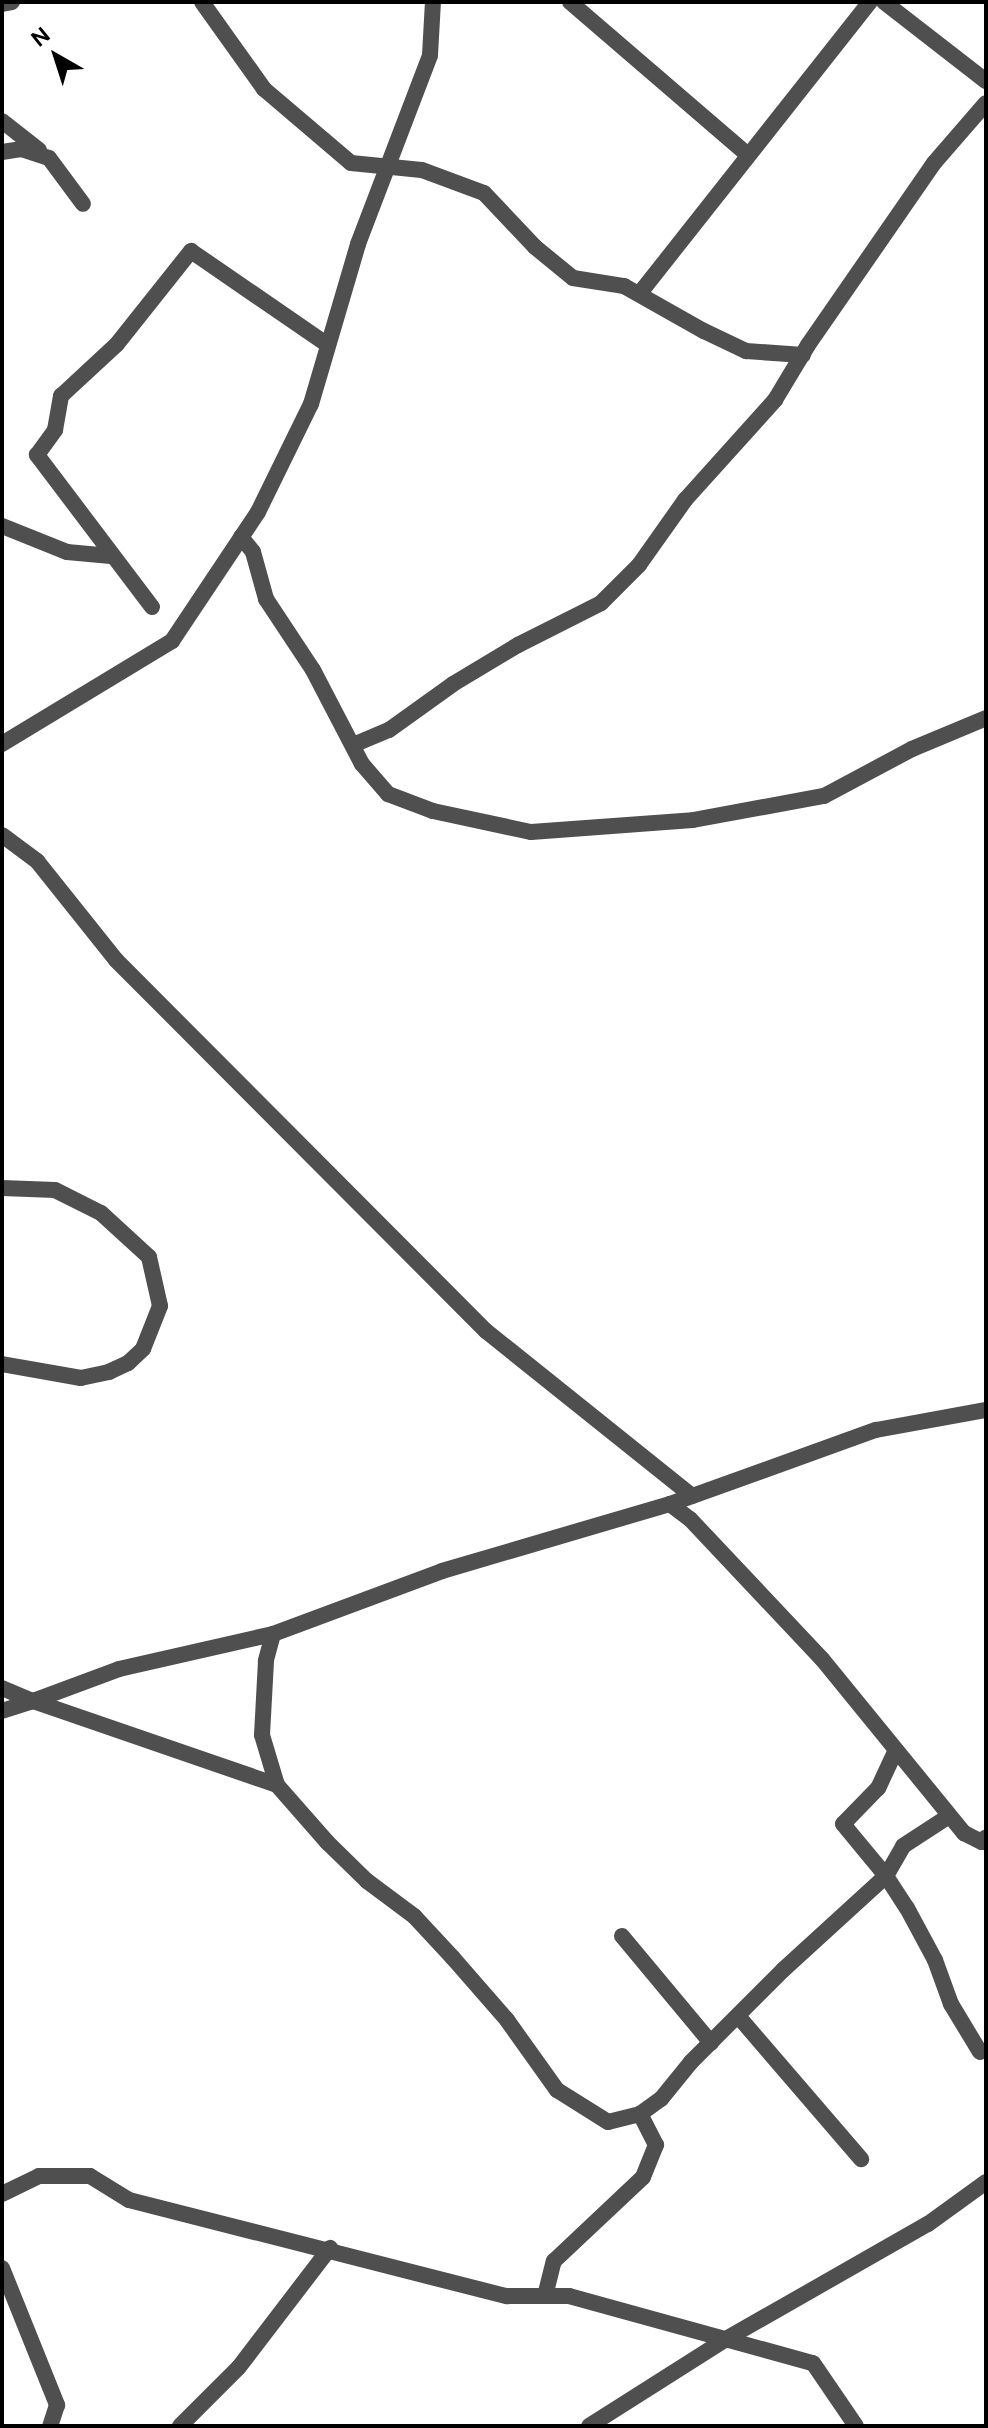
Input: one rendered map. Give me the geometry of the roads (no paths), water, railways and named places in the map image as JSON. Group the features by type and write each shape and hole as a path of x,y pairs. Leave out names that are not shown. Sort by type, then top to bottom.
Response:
{"street":[{"path":"2,4 12,2"},
{"path":"202,2 236,54 264,89 294,118 351,163 422,170 484,193 535,247 573,278 624,286 746,351 803,355"},
{"path":"2,744 172,641 258,512 311,404 358,244 430,55 433,2"},
{"path":"570,2 747,154"},
{"path":"640,293 870,2"},
{"path":"884,2 986,81"},
{"path":"353,745 389,730 518,645 601,603 639,565 685,500 775,400 934,163 986,103"},
{"path":"2,121 49,158 83,204"},
{"path":"2,152 21,149 49,158"},
{"path":"152,607 37,455 55,430 61,396 117,344 191,251 328,345"},
{"path":"2,526 67,552 111,556"},
{"path":"241,537 253,552 266,599 313,670 362,764 388,794 433,811 531,832 693,820 824,796 912,749 986,718"},
{"path":"2,835 37,861 116,960 486,1331 692,1496"},
{"path":"2,1188 55,1190 101,1213 149,1257 160,1306 143,1349 128,1363 109,1372 81,1378 2,1364"},
{"path":"2,1711 119,1669 190,1656 273,1634 442,1571 670,1504 876,1430 986,1410"},
{"path":"670,1504 690,1519 822,1659 949,1816 975,1840 982,1842 986,1837"},
{"path":"273,1634 266,1661 262,1735 277,1785 327,1842 367,1881 414,1916 443,1947 507,2020 557,2090 608,2122 640,2114 661,2099 738,2016 886,1876 903,1846 949,1816"},
{"path":"2,1688 277,1785"},
{"path":"895,1752 878,1788 843,1824 886,1876 935,1960 951,2004 980,2052"},
{"path":"622,1936 711,2043"},
{"path":"738,2016 861,2159"},
{"path":"545,2296 554,2261 643,2177 656,2145 640,2114"},
{"path":"2,2194 39,2176 90,2176 129,2200 330,2248 507,2296 569,2296 813,2363 856,2426"},
{"path":"589,2426 726,2339 928,2224 986,2182"},
{"path":"180,2426 239,2367 330,2248"},
{"path":"2,2268 57,2405 50,2426"}]}
